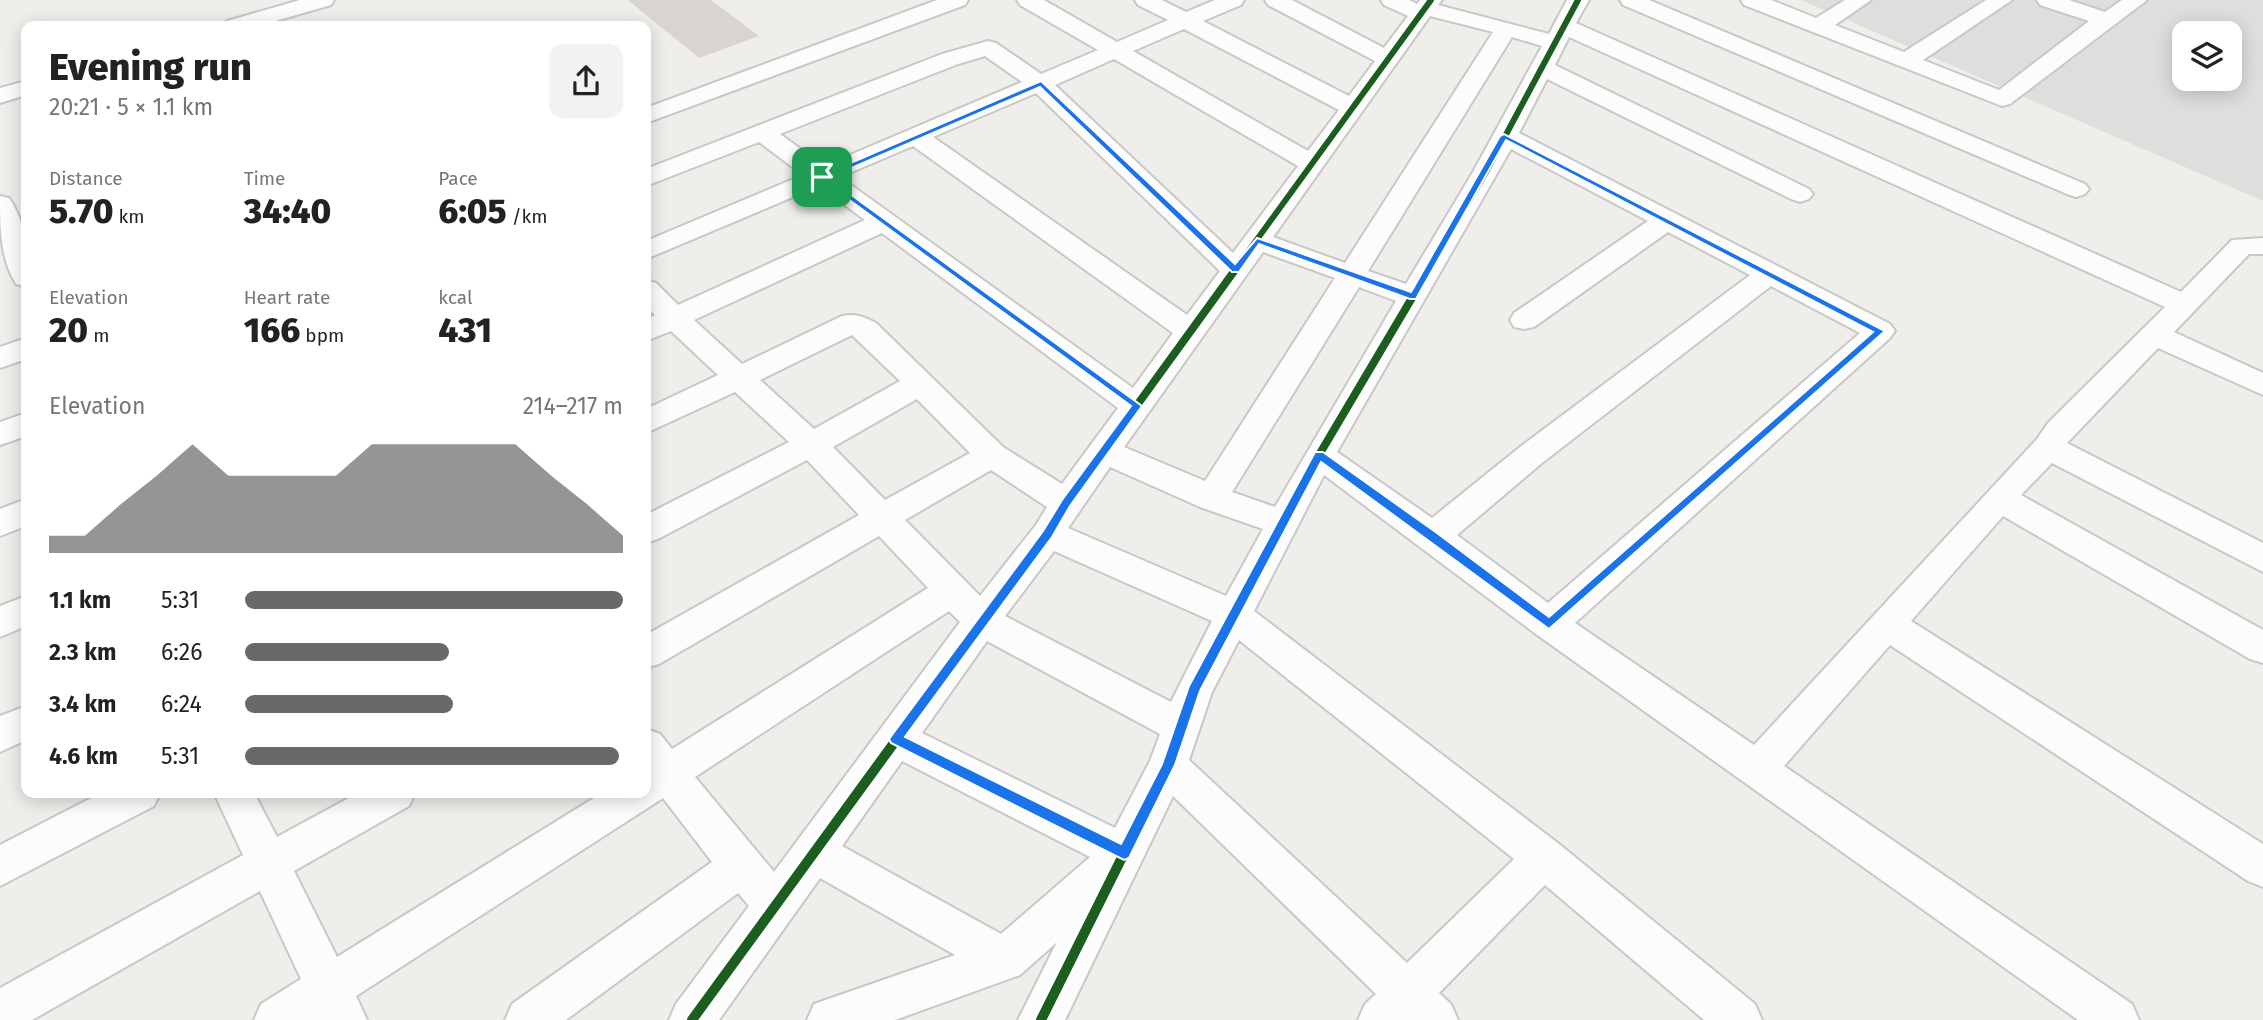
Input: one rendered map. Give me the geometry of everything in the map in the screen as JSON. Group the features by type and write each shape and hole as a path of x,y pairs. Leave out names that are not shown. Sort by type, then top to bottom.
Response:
{"street":[{"path":"252,21 323,0"},
{"path":"651,114 957,0"},
{"path":"1028,0 1312,164"},
{"path":"1146,0 1353,108"},
{"path":"651,249 1233,0"},
{"path":"1276,0 1388,59"},
{"path":"1631,0 2076,190"},
{"path":"1752,0 2002,99 2105,19"},
{"path":"1818,26 1860,0"},
{"path":"1905,61 2001,0"},
{"path":"2048,0 2105,19 2111,18 2136,0"},
{"path":"692,1020 981,621 1048,534 1066,503 1388,59 1417,5 1506,29 1561,23 2184,304"},
{"path":"1561,23 1611,102 1800,194"},
{"path":"1041,1020 1168,765 1194,690 1319,455 1504,136 1561,23"},
{"path":"1212,498 1350,273 1506,29"},
{"path":"651,176 982,48 998,53 1041,84 1235,270"},
{"path":"1611,102 1670,72"},
{"path":"0,96 21,90"},
{"path":"761,132 1137,406"},
{"path":"1504,136 1880,331 1549,624"},
{"path":"917,137 1191,332"},
{"path":"0,205 21,264"},
{"path":"1524,320 1667,220"},
{"path":"651,329 883,222"},
{"path":"1257,240 1413,296"},
{"path":"1756,770 1999,498 2048,447 2059,431 2242,246 2263,246"},
{"path":"1433,536 1531,455 1770,273"},
{"path":"651,294 810,443 981,621 1181,726"},
{"path":"651,420 852,323 866,330 992,455 1066,503"},
{"path":"2156,335 2263,385"},
{"path":"0,358 21,350"},
{"path":"651,527 840,429 919,384"},
{"path":"0,434 21,426"},
{"path":"2048,447 2263,558"},
{"path":"1104,451 1212,498 1283,523"},
{"path":"651,650 992,455"},
{"path":"1319,455 1433,536 1549,624 2116,1020"},
{"path":"1999,498 2263,649"},
{"path":"0,523 21,514"},
{"path":"1048,534 1234,615 1544,858 1739,1020"},
{"path":"651,774 951,591"},
{"path":"0,622 21,612"},
{"path":"1886,624 2263,867"},
{"path":"0,735 21,724"},
{"path":"896,739 1124,853"},
{"path":"1168,765 1408,1011 1544,858"},
{"path":"651,777 741,866 775,905"},
{"path":"0,866 130,798"},
{"path":"236,798 335,1004"},
{"path":"0,1013 386,798"},
{"path":"276,1020 335,1004 617,798"},
{"path":"813,852 1005,960"},
{"path":"830,1020 1005,960 1124,853"},
{"path":"528,1020 741,866"}],"shaded area":[{"path":"1801,0 2263,0 2263,201"}],"building":[{"path":"628,0 711,0 759,36 699,58"}],"cycle path":[{"path":"692,1020 981,621 1048,534 1066,503 1431,0"},
{"path":"1041,1020 1168,765 1194,690 1319,455 1486,172 1578,0"}],"route":[{"path":"1041,84 1235,270 1257,240 1413,296 1486,172 1504,136 1880,331 1549,624 1433,536 1319,455 1194,690 1168,765 1124,853 896,739 1048,534 1066,503 1137,406 822,177 1041,84"}]}
